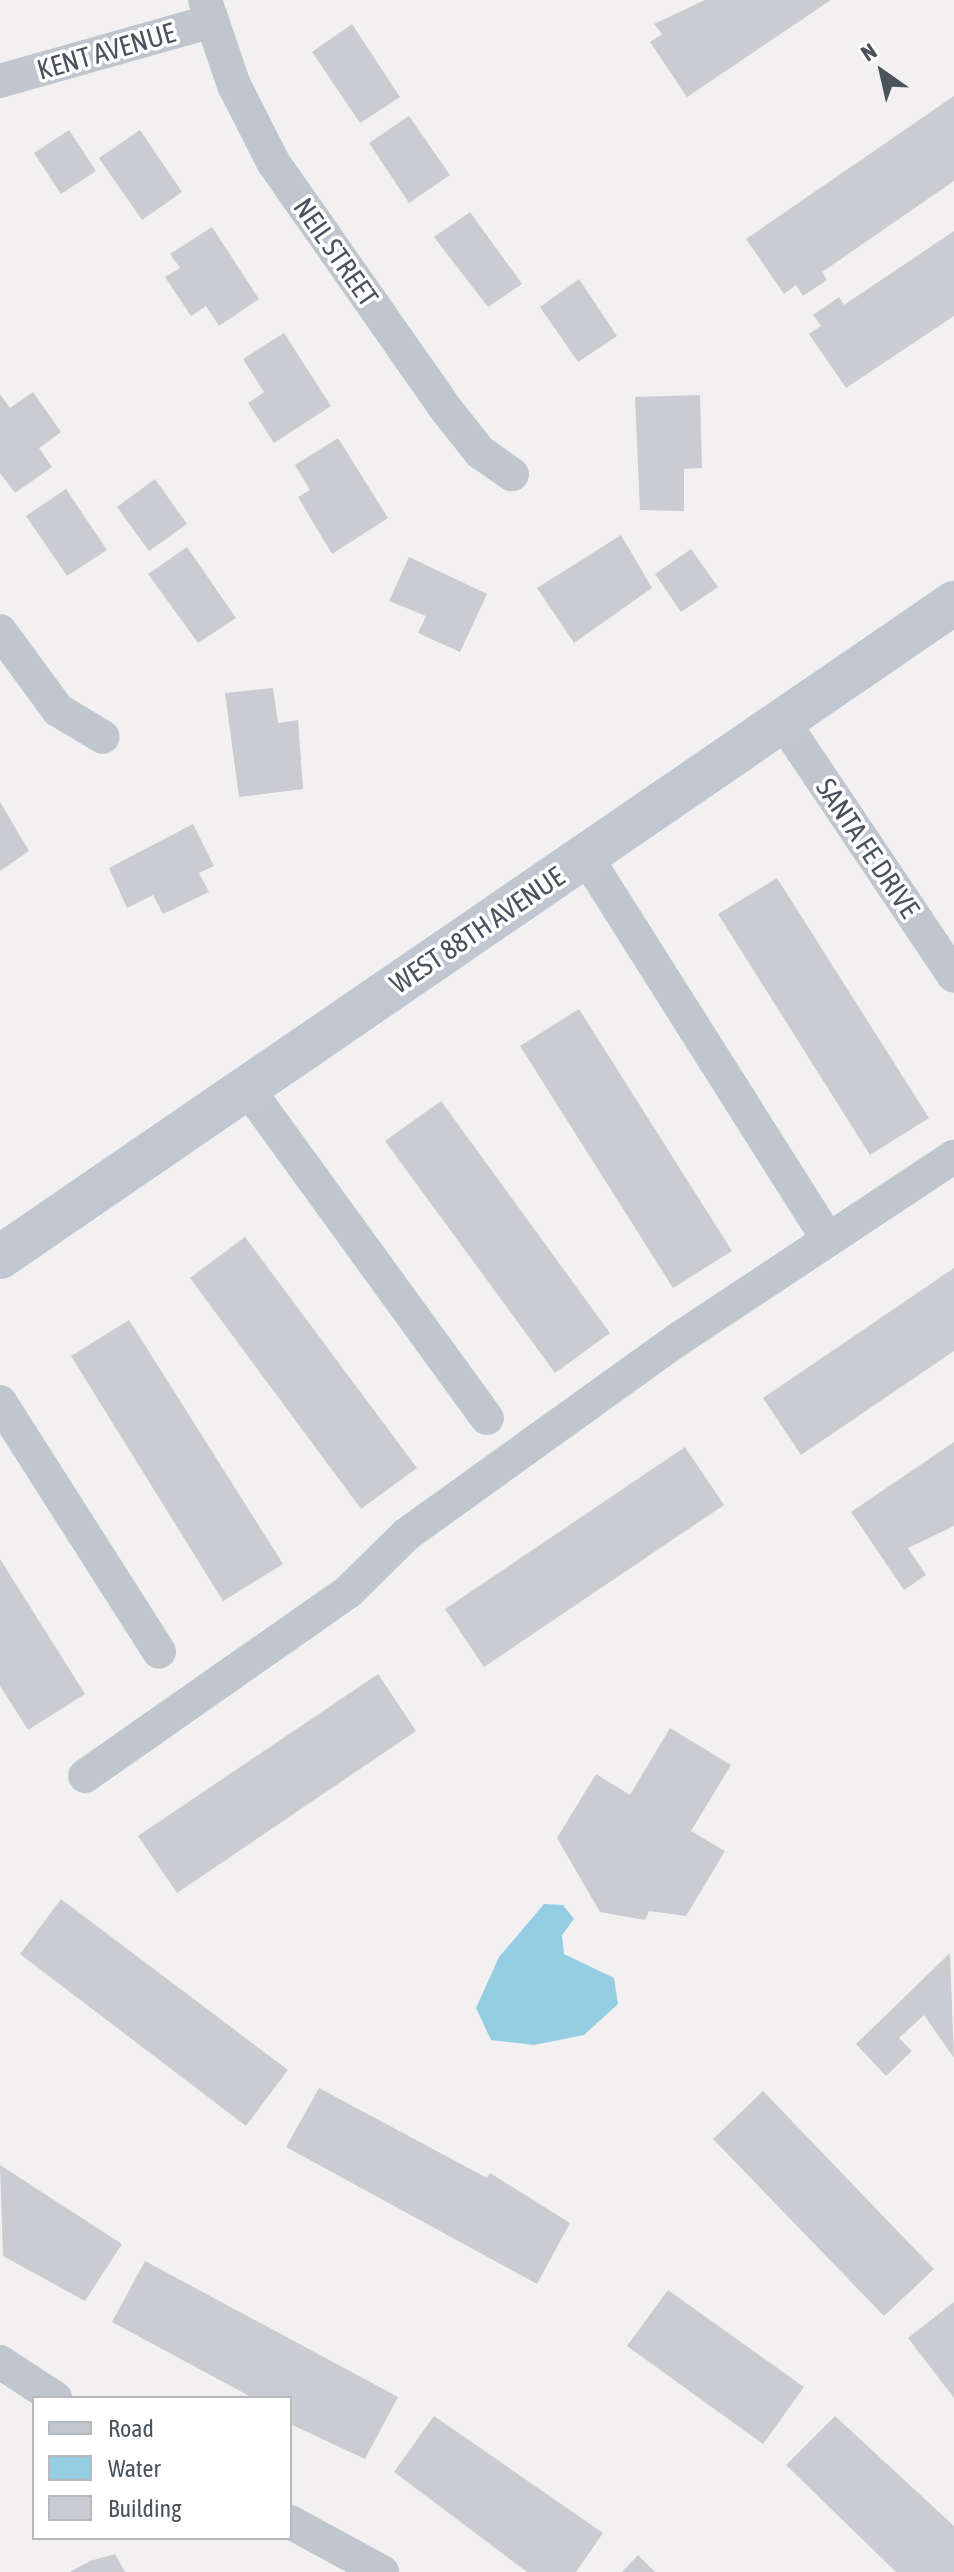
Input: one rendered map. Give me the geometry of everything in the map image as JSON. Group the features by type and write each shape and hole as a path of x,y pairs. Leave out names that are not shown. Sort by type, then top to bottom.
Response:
{"main road":[{"name":"WEST 88TH AVENUE","path":"0,1257 954,603"}],"street":[{"name":"KENT AVENUE","path":"0,81 208,11"},
{"name":"NEIL STREET","path":"208,11 273,162 446,409 480,452 512,474"},
{"path":"0,631 58,710 103,737"},
{"name":"SANTA FE DRIVE","path":"782,720 954,976"},
{"path":"585,855 828,1240"},
{"path":"247,1088 487,1418"},
{"path":"85,1776 349,1591 407,1534 828,1240 954,1157"},
{"path":"0,1402 159,1652"},
{"path":"0,2362 52,2396"},
{"path":"292,2523 382,2572"}],"water":[{"path":"544,1904 563,1905 574,1919 562,1935 564,1954 614,1978 618,2004 584,2035 534,2045 491,2040 476,2008 499,1957"}],"building":[{"path":"705,0 831,0 687,97 650,42 662,34 654,24"},
{"path":"352,24 400,97 360,123 312,52"},
{"path":"954,96 954,181 822,272 827,280 803,296 796,285 784,294 746,239"},
{"path":"409,116 450,175 409,203 369,143"},
{"path":"69,130 96,171 61,194 34,153"},
{"path":"140,130 182,192 142,220 99,158"},
{"path":"470,212 522,284 488,307 434,237"},
{"path":"212,227 259,299 219,326 206,306 191,316 165,277 180,268 170,254"},
{"path":"954,231 954,316 846,388 809,334 821,326 813,315 839,297 844,305"},
{"path":"579,279 617,336 578,362 540,307"},
{"path":"284,333 331,406 274,443 248,403 264,392 243,359"},
{"path":"33,392 61,432 39,448 52,467 15,493 0,473 0,394 10,408"},
{"path":"700,395 702,468 684,469 684,511 640,510 635,397"},
{"path":"338,438 388,518 332,554 298,497 310,490 295,465"},
{"path":"155,479 187,524 149,551 117,507"},
{"path":"66,489 107,550 67,576 26,516"},
{"path":"621,535 652,588 574,643 537,588"},
{"path":"187,547 236,618 198,643 148,574"},
{"path":"691,549 718,587 681,612 655,574"},
{"path":"409,557 487,594 460,652 418,633 426,616 389,601"},
{"path":"273,688 278,723 298,720 303,789 239,797 225,693"},
{"path":"0,802 29,851 0,871"},
{"path":"193,824 214,866 199,873 209,892 163,914 153,895 127,908 109,868"},
{"path":"777,878 929,1118 870,1155 718,914"},
{"path":"579,1009 732,1251 673,1288 520,1046"},
{"path":"441,1101 610,1333 555,1373 385,1141"},
{"path":"245,1237 417,1468 361,1509 190,1278"},
{"path":"954,1268 954,1351 801,1455 763,1398"},
{"path":"129,1320 283,1564 223,1601 71,1356"},
{"path":"954,1442 954,1526 908,1548 926,1575 904,1590 851,1512"},
{"path":"685,1447 724,1505 484,1667 445,1609"},
{"path":"0,1559 85,1694 28,1730 0,1686"},
{"path":"378,1674 416,1731 177,1893 138,1836"},
{"path":"670,1728 731,1765 691,1831 725,1851 686,1916 649,1911 645,1920 600,1912 557,1838 596,1774 630,1795"},
{"path":"61,1899 288,2070 246,2126 20,1954"},
{"path":"950,1953 954,2058 924,2015 899,2038 912,2051 886,2076 856,2044"},
{"path":"319,2088 487,2178 490,2173 570,2223 537,2284 286,2147"},
{"path":"763,2091 934,2269 884,2316 713,2139"},
{"path":"0,2165 122,2244 85,2301 3,2256"},
{"path":"145,2261 398,2397 365,2459 292,2425 292,2396 249,2396 112,2322"},
{"path":"668,2290 804,2387 763,2444 627,2346"},
{"path":"954,2302 954,2398 908,2338"},
{"path":"434,2416 603,2533 576,2572 527,2572 394,2472"},
{"path":"835,2416 954,2526 954,2572 896,2572 786,2465"},
{"path":"115,2554 125,2572 70,2572 90,2561"},
{"path":"638,2555 655,2572 622,2572"}]}
